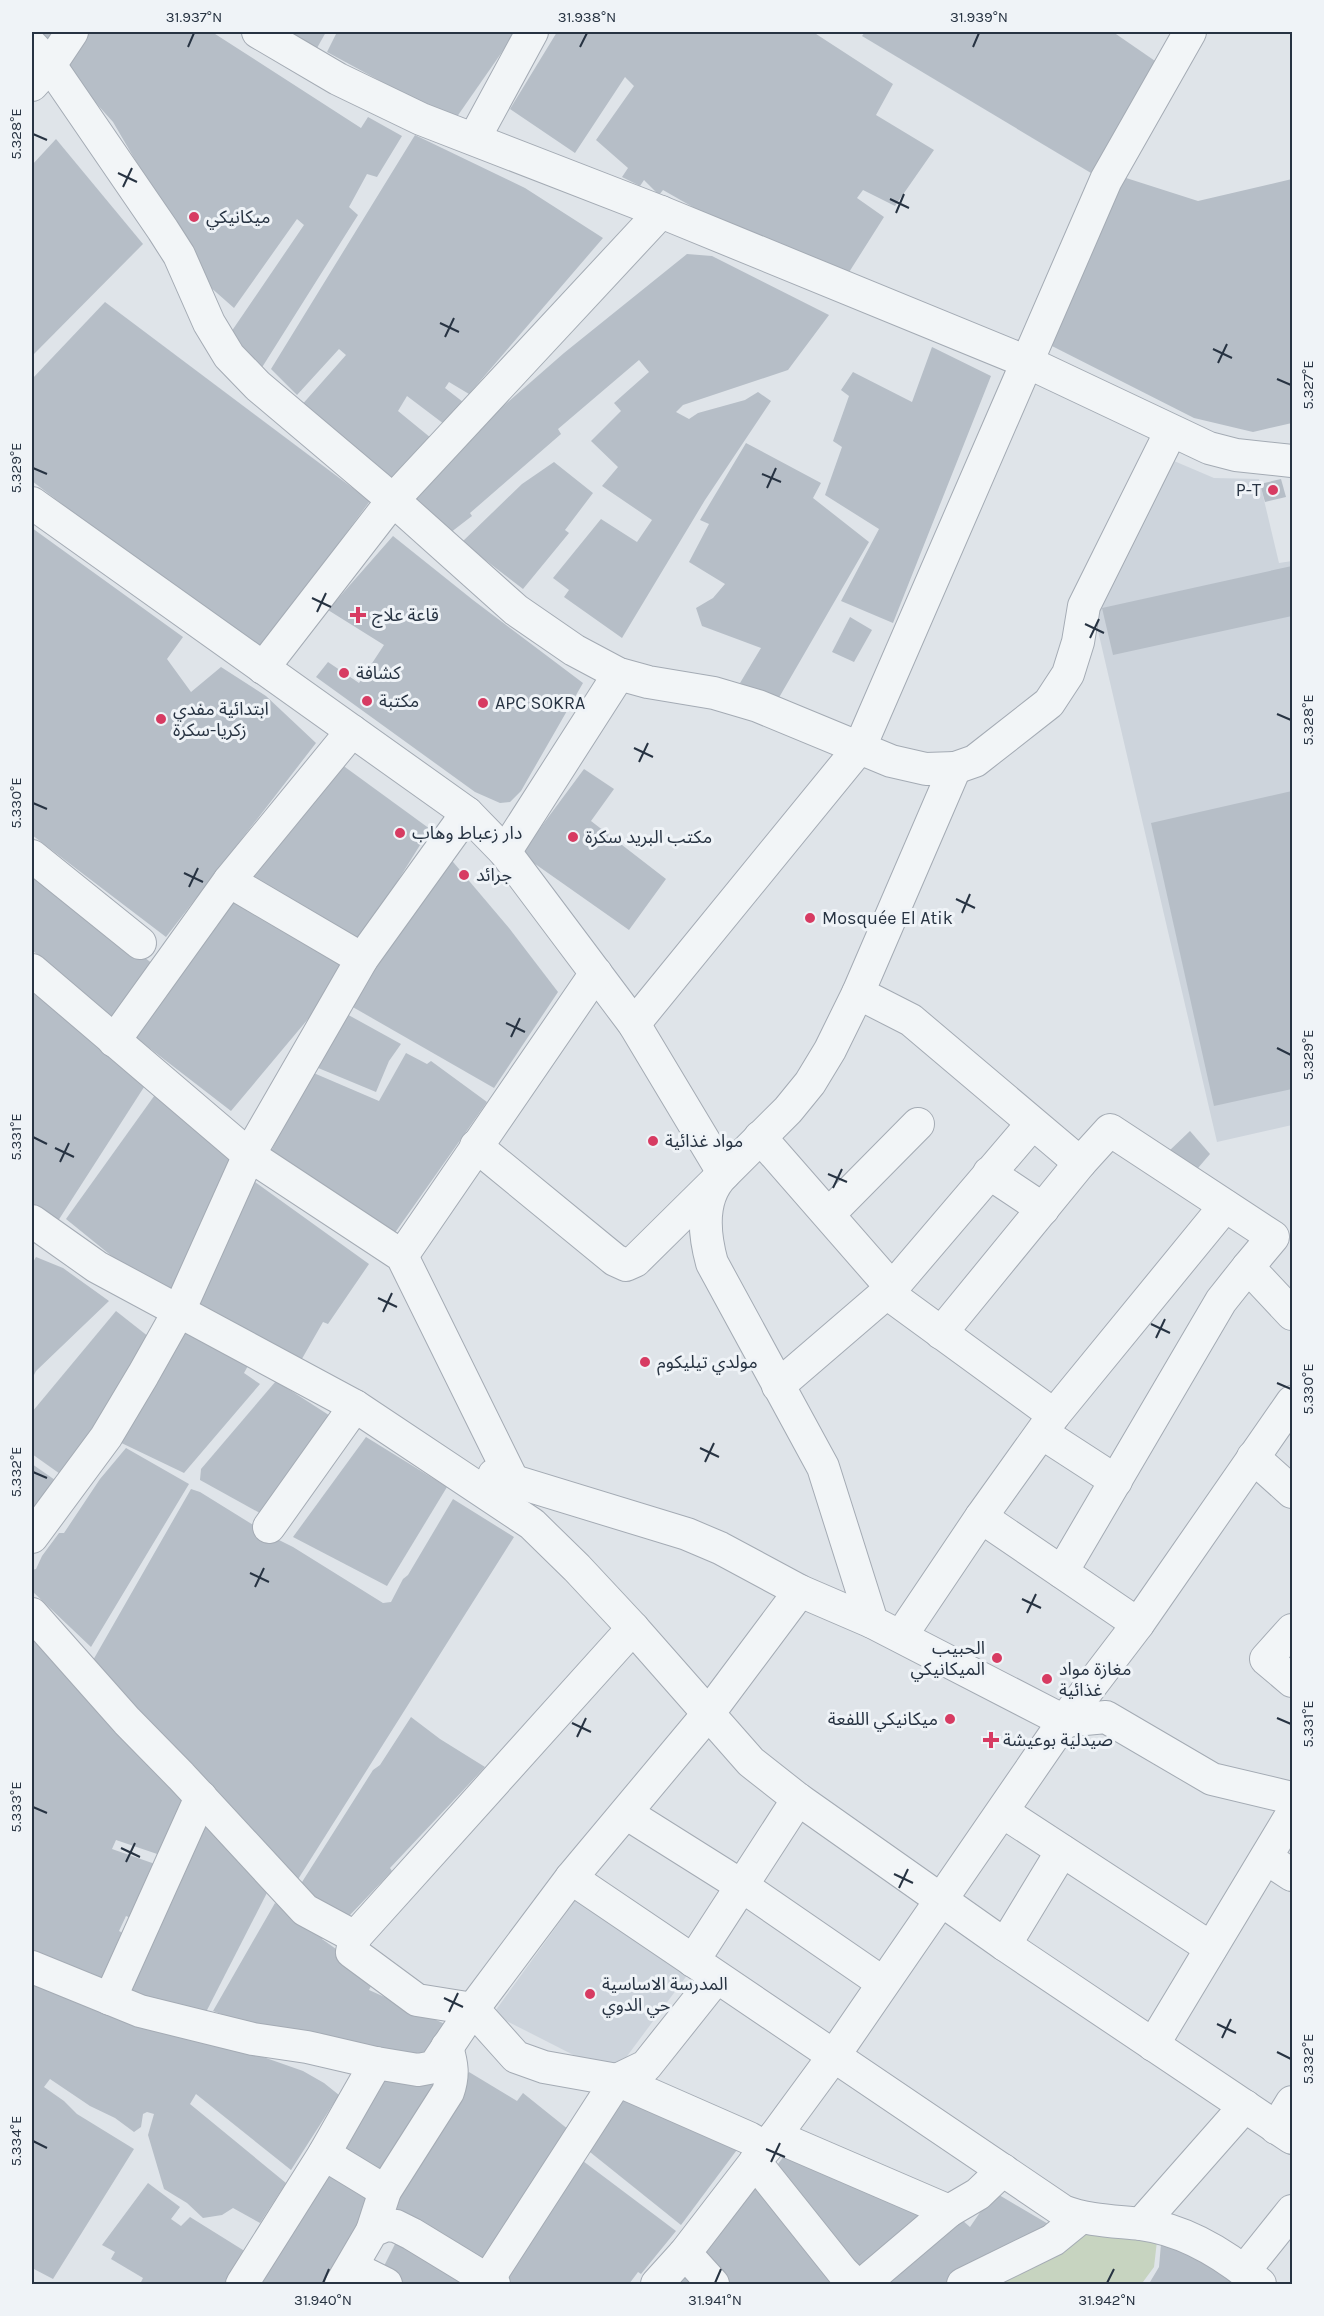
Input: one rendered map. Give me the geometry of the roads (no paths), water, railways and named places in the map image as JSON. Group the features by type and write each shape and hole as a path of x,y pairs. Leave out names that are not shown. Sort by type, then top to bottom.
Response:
{"street":[{"path":"72,32 38,65 164,230 179,255 209,323 229,356 258,386 393,500 516,610 574,650 619,674 648,682 714,693 758,706 891,760 926,769 955,768 975,761 1049,703 1068,674 1078,642 1084,606 1171,431"},
{"path":"258,32 338,79 421,120 661,212 1027,362 1209,448 1258,458 1293,461"},
{"path":"474,139 532,32"},
{"path":"633,1024 860,747 1106,180 1177,36"},
{"path":"262,668 393,500 661,212"},
{"path":"1258,458 1293,449"},
{"path":"32,503 467,813 506,852 633,1024 721,1177"},
{"path":"506,852 619,674"},
{"path":"114,1041 229,881 352,731"},
{"path":"476,1146 615,1260 626,1265 634,1261 788,1110 810,1083 830,1050 858,993 955,768"},
{"path":"32,1537 106,1437 179,1311 249,1155 362,959 467,813"},
{"path":"32,856 140,943"},
{"path":"229,881 362,959"},
{"path":"32,970 249,1155 402,1256 513,1481"},
{"path":"402,1256 596,973"},
{"path":"858,993 911,1020 1080,1163"},
{"path":"829,1214 918,1124"},
{"path":"778,1386 889,1291 1032,1124"},
{"path":"941,1333 1080,1163 1110,1130 1273,1237 1221,1301 1062,1572"},
{"path":"760,1137 829,1214 889,1291 1116,1481"},
{"path":"989,1173 1042,1209"},
{"path":"721,1177 707,1208 705,1239 712,1263 823,1467 872,1622"},
{"path":"901,1636 981,1517 1048,1424 1225,1206"},
{"path":"32,1221 97,1267 355,1406 532,1524 633,1628 751,1762 798,1799 942,1901 1153,2045 1245,2106 1287,2123"},
{"path":"1248,1267 1293,1314"},
{"path":"657,2284 685,2253 833,2057 1064,1720 1138,1624 1293,1402"},
{"path":"269,1527 355,1406"},
{"path":"431,1455 687,1534 720,1548 800,1592 901,1636 1064,1720 1106,1717 1212,1779 1293,1798"},
{"path":"1253,1457 1293,1492"},
{"path":"981,1517 1138,1624"},
{"path":"32,1967 140,2011 253,2039 308,2047 376,2063 428,2069 434,2067 473,2009 571,1878 708,1714 800,1592"},
{"path":"32,1614 127,1721 305,1910 355,1937"},
{"path":"633,1628 355,1937 352,1952 417,2000 473,2009 516,2057 544,2067 617,2080 749,2138 765,2149 949,2211"},
{"path":"1293,1630 1266,1659 1293,1681"},
{"path":"110,1999 201,1797"},
{"path":"372,2231 386,2225 396,2226 490,2283 617,2080 646,2066 705,1970 742,1886 798,1799"},
{"path":"1003,1812 1211,1948"},
{"path":"626,1813 742,1886 883,1983"},
{"path":"1153,2045 1293,1814"},
{"path":"1005,1945 1062,1851"},
{"path":"1266,1858 1293,1875"},
{"path":"571,1878 1063,2211 1080,2218 1141,2224 1180,2234 1211,2248 1252,2278 1293,2211"},
{"path":"386,2284 346,2276 372,2231 385,2191 448,2092 453,2079 453,2067 447,2047"},
{"path":"242,2284 324,2154 376,2063"},
{"path":"1141,2224 1245,2106"},
{"path":"765,2149 842,2271 854,2283 861,2284 949,2211 978,2194 1003,2170"},
{"path":"324,2154 385,2191"},
{"path":"963,2284 1053,2240 1080,2218"},
{"path":"685,2253 713,2284"}],"place":[{"name":"ميكانيكي","path":"194,217"},
{"name":"P-T","path":"1273,490"},
{"name":"قاعة علاج","path":"358,615"},
{"name":"كشافة","path":"344,673"},
{"name":"مكتبة","path":"367,701"},
{"name":"APC SOKRA","path":"483,703"},
{"name":"ابتدائية مفدي زكريا-سكرة","path":"161,719"},
{"name":"دار زعباط وهاب","path":"400,833"},
{"name":"مكتب البريد سكرة","path":"573,837"},
{"name":"جرائد","path":"464,875"},
{"name":"Mosquée El Atik","path":"810,918"},
{"name":"مواد غذائية","path":"653,1141"},
{"name":"مولدي تيليكوم","path":"645,1362"},
{"name":"الحبيب الميكانيكي","path":"997,1658"},
{"name":"مغازة مواد غذائية","path":"1047,1679"},
{"name":"ميكانيكي اللفعة","path":"950,1719"},
{"name":"صيدلية بوعيشة","path":"991,1740"},
{"name":"المدرسة الاساسية حي الدوي","path":"590,1994"}]}
